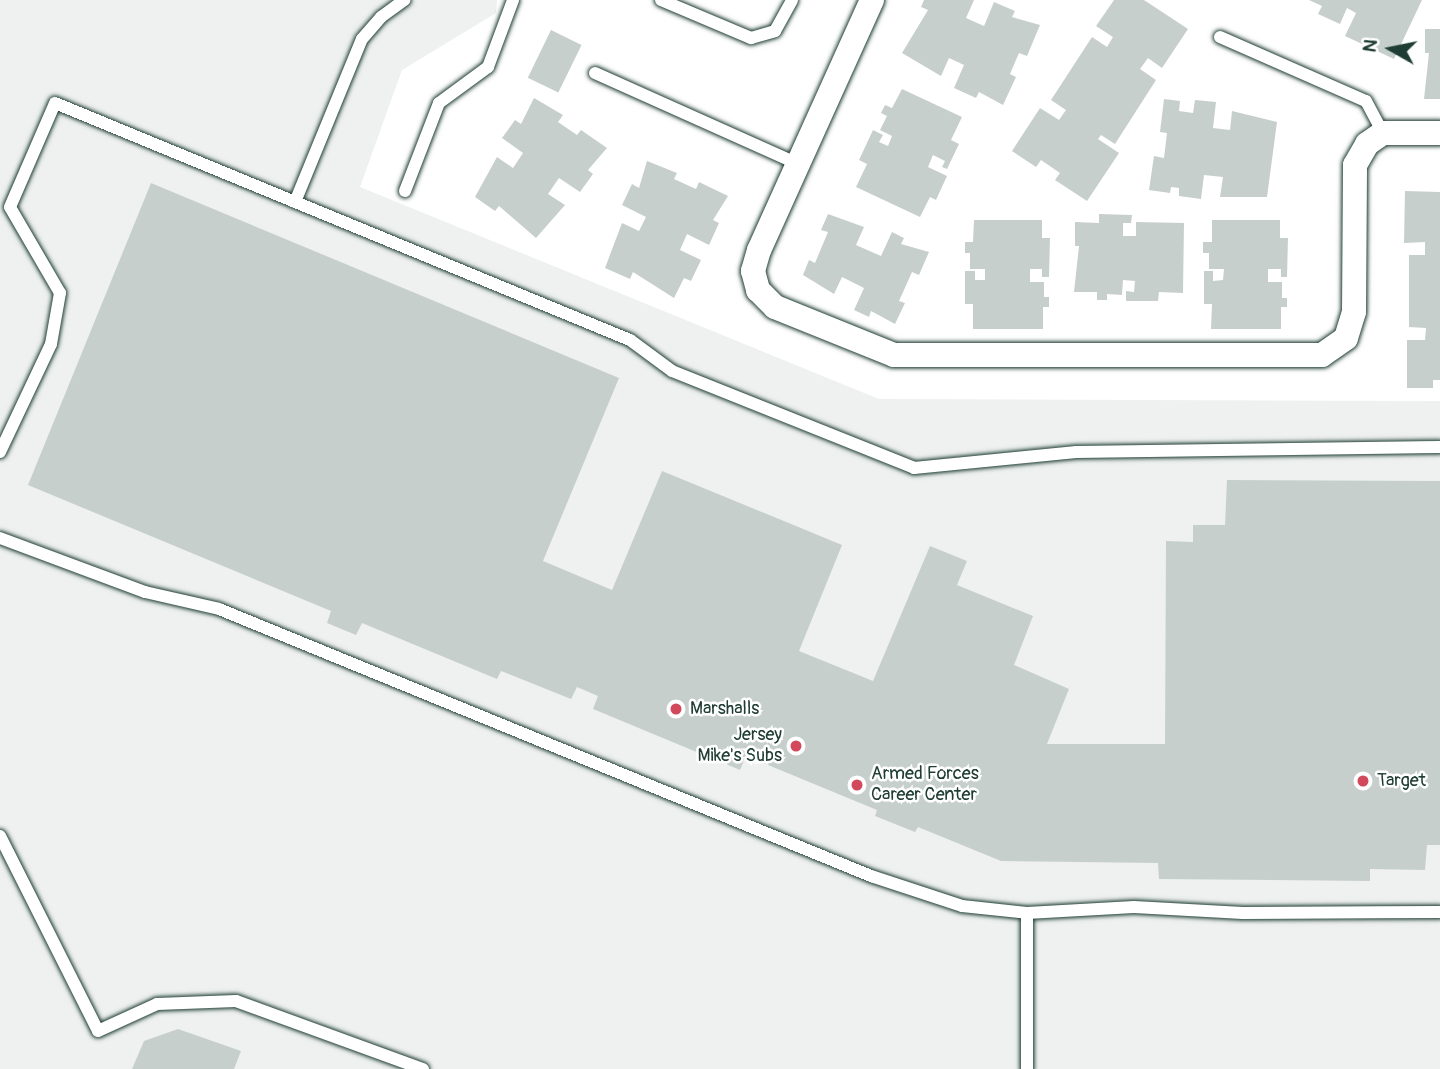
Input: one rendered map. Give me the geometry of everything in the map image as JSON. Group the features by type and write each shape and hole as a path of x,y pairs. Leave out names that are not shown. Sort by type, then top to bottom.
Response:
{"street":[{"path":"872,0 754,261 758,290 775,307 894,355 1322,355 1346,338 1354,312 1355,164 1367,144 1383,132 1440,133"}],"lane":[{"path":"295,202 362,40 381,17 404,0"},
{"path":"405,191 439,103 488,68 513,0"},
{"path":"661,0 751,38 775,31 792,0"},
{"path":"1220,37 1366,101 1383,132"},
{"path":"595,73 798,164"},
{"path":"0,452 51,344 60,293 10,207 55,103 630,340 671,371 914,468 1076,452 1440,447"},
{"path":"0,538 145,592 219,609 871,876 962,906 1027,913 1134,907 1243,913 1440,912"},
{"path":"0,836 97,1031 157,1004 236,1001 423,1069"},
{"path":"1027,913 1027,1069"}],"shaded area":[{"path":"0,0 497,0 496,13 402,70 360,187 879,399 1440,401 1440,1069 0,1069"}],"building":[{"path":"924,0 974,0 966,18 984,26 994,2 1015,11 1012,17 1040,25 1027,56 1019,53 1010,74 1016,77 1003,105 979,92 976,98 954,88 964,65 949,58 941,76 902,53 928,10 921,7"},
{"path":"1114,0 1144,0 1188,29 1162,68 1148,58 1140,69 1156,80 1115,144 1101,135 1098,139 1119,153 1087,201 1055,180 1060,173 1041,160 1036,167 1012,151 1040,108 1059,120 1066,110 1051,100 1092,37 1107,47 1113,37 1096,26"},
{"path":"1309,0 1422,0 1394,59 1345,36 1356,13 1347,8 1340,24 1318,14 1322,6"},
{"path":"1425,29 1440,29 1440,99 1424,99 1429,53 1425,53"},
{"path":"551,30 582,45 558,93 528,78"},
{"path":"902,89 962,117 951,140 959,144 947,169 942,167 945,161 933,155 928,167 947,176 936,200 930,197 920,217 856,187 867,164 859,160 873,130 883,135 879,142 888,146 892,136 880,130 887,116 881,113 885,105 892,108"},
{"path":"534,98 563,115 558,122 577,135 581,130 607,148 588,170 593,174 580,192 559,178 548,194 565,205 536,238 499,206 495,211 475,197 497,157 513,168 523,153 502,138 515,120 521,124"},
{"path":"1164,99 1180,101 1179,111 1193,113 1195,100 1216,102 1213,128 1230,130 1232,111 1277,122 1267,197 1220,197 1223,177 1204,175 1201,199 1179,196 1179,188 1171,187 1170,193 1149,190 1154,156 1164,158 1167,133 1160,132"},
{"path":"647,161 677,173 674,179 696,189 699,182 728,196 713,220 719,223 709,245 687,234 680,250 701,260 691,281 684,278 674,298 633,272 630,279 605,268 622,223 639,231 646,217 622,205 632,184 639,188"},
{"path":"151,183 619,378 543,561 612,590 662,471 842,545 799,651 873,681 930,546 967,561 957,585 1033,616 1014,665 1069,689 1047,744 1165,744 1166,541 1193,542 1193,525 1225,525 1227,480 1440,481 1440,845 1427,845 1425,870 1370,869 1370,881 1159,879 1158,863 1001,861 918,827 915,832 875,816 877,810 746,756 740,770 593,709 598,696 577,687 571,699 501,671 497,679 362,623 356,635 327,623 331,611 28,485"},
{"path":"1405,191 1440,192 1440,380 1433,380 1433,388 1407,388 1407,340 1425,340 1426,328 1409,327 1409,255 1425,255 1425,242 1404,243"},
{"path":"828,214 864,227 856,245 881,256 892,232 904,238 901,244 929,252 919,275 912,272 899,301 905,303 895,324 871,311 869,317 854,310 864,288 842,277 834,294 803,275 809,260 815,263 828,232 821,230"},
{"path":"1099,214 1132,215 1131,223 1123,223 1123,236 1136,236 1136,222 1184,223 1183,293 1159,292 1158,301 1126,301 1126,291 1134,292 1135,281 1123,280 1122,295 1107,294 1107,300 1097,300 1097,292 1074,292 1079,246 1075,246 1075,222 1099,223"},
{"path":"974,220 1042,220 1042,238 1050,238 1049,277 1042,277 1042,269 1030,269 1030,282 1044,282 1044,297 1049,297 1049,307 1043,307 1043,329 973,329 973,304 965,304 965,271 975,271 975,280 985,280 985,269 970,269 970,253 965,253 965,242 973,242"},
{"path":"1212,220 1280,220 1280,238 1288,238 1287,277 1281,277 1281,269 1268,269 1268,282 1282,282 1282,298 1287,298 1287,307 1281,307 1281,329 1211,329 1212,304 1204,304 1204,271 1213,271 1213,281 1223,280 1224,269 1209,269 1209,253 1203,253 1203,242 1212,242"},
{"path":"178,1029 241,1051 234,1069 132,1069 144,1041"}],"place":[{"name":"Marshalls","path":"676,709"},
{"name":"Jersey Mike's Subs","path":"796,746"},
{"name":"Target","path":"1363,781"},
{"name":"Armed Forces Career Center","path":"857,785"}]}
